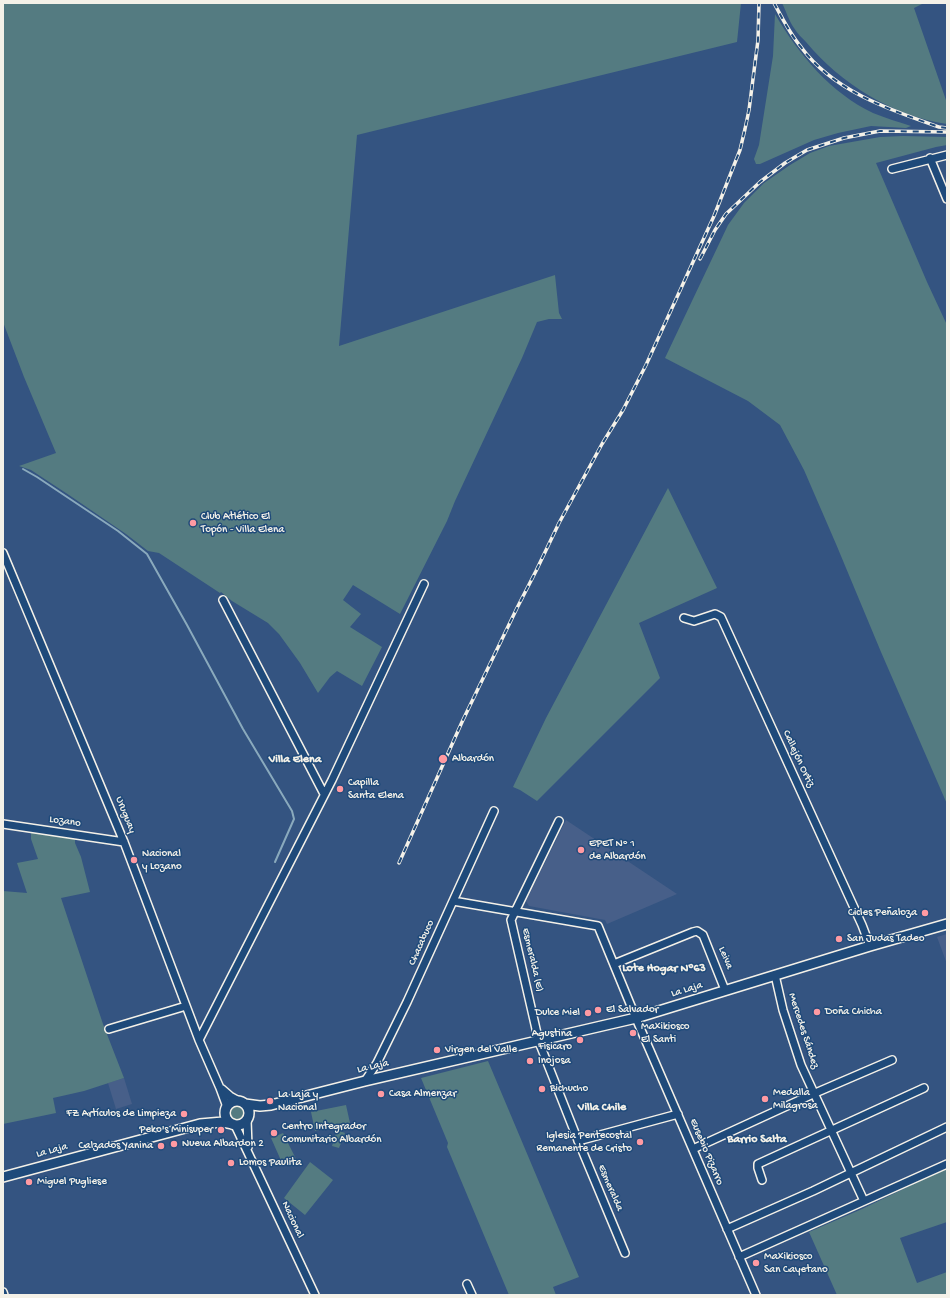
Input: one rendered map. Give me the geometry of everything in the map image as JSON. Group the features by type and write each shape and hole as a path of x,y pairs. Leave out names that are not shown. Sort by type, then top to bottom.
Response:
{"main road":[{"name":"La Laja","path":"247,1119 267,1106 365,1081 539,1042 636,1018 870,946 947,924"},
{"path":"234,1101 242,1103 248,1108 249,1113 247,1119 241,1124 234,1124 228,1120 225,1115 226,1108 234,1101"},
{"name":"La Laja","path":"242,1103 267,1106"},
{"name":"La Laja","path":"200,1124 220,1114 226,1108"},
{"name":"La Laja","path":"3,1177 200,1124 223,1122 234,1124"}],"street":[{"path":"892,169 930,158 947,155"},
{"path":"930,158 947,199"},
{"name":"Uruguay","path":"3,553 124,842 199,1040 220,1088 226,1108"},
{"path":"199,1040 324,794 424,584"},
{"path":"222,600 324,794"},
{"name":"Callejón Ortiz","path":"684,618 694,621 715,614 721,617 862,925 870,946"},
{"name":"Chacabuco","path":"365,1081 377,1063 407,1002 494,811"},
{"name":"Esmeralda (E)","path":"539,1042 511,920 559,821"},
{"name":"Lozano","path":"4,822 124,842"},
{"path":"452,901 515,911"},
{"name":"Eusebio Pizarro","path":"515,911 598,926 636,1018 756,1295"},
{"name":"Leiva","path":"614,964 697,931 703,935 725,990"},
{"name":"Mercedes Sández","path":"775,975 783,1010 801,1065 813,1094 864,1201"},
{"path":"109,1029 186,1006"},
{"name":"Esmeralda","path":"539,1042 578,1141 625,1253"},
{"path":"693,1149 813,1094 892,1060"},
{"path":"220,1088 242,1103"},
{"path":"762,1180 758,1164 924,1088"},
{"path":"578,1141 678,1114"},
{"name":"Nacional","path":"247,1119 247,1143 249,1153"},
{"name":"Nacional","path":"234,1124 315,1295"},
{"path":"727,1229 851,1173 947,1127"},
{"path":"739,1257 947,1164"},
{"path":"467,1284 472,1295"}],"shaded area":[{"name":"EPET Nº 1 de Albardón","path":"566,820 677,894 607,924 605,920 529,906 526,901"},
{"path":"947,934 947,964 937,937"},
{"path":"124,1078 132,1104 116,1109 108,1083"}],"green space":[{"path":"3,3 741,3 737,42 357,135 339,346 555,275 559,313 562,319 549,319 537,322 447,521 400,614 353,585 343,600 361,614 350,627 382,647 362,686 337,671 330,677 318,693 300,663 279,634 268,623 159,553 148,551 69,495 31,470 19,466 56,453 3,322"},
{"path":"782,3 924,3 914,8 947,103 947,124 907,114 888,106 869,96 852,84 835,71 798,34"},
{"path":"775,14 805,58 843,95 873,113 911,126 906,128 871,126 838,133 814,140 760,164 756,164 754,159 759,145 773,56"},
{"path":"880,137 947,137 947,145 876,163 947,325 947,804 804,470 780,425 748,401 665,358 728,225 744,203 764,183 810,153 829,146"},
{"path":"668,488 717,588 639,623 660,678 537,801 513,787 546,718"},
{"path":"31,831 75,838 75,843 81,857 90,892 61,898 103,1024 124,1078 84,1091 53,1098 56,1113 3,1124 3,891 27,893 17,863 38,859 31,839"},
{"path":"488,1061 579,1277 553,1287 556,1295 509,1295 447,1147 448,1143 421,1078"},
{"path":"234,1105 238,1106 244,1111 245,1115 240,1120 232,1119 227,1114 228,1107"},
{"path":"346,1105 350,1123 315,1131 311,1112"},
{"path":"337,1130 345,1133 339,1148 332,1146"},
{"path":"283,1133 296,1159 283,1165 271,1138"},
{"path":"310,1162 333,1180 305,1215 284,1198"},
{"path":"947,1168 947,1222 900,1238 917,1283 947,1272 947,1295 837,1295 809,1232 862,1209"}],"waterway":[{"path":"23,469 118,531 147,554 243,729 292,811 294,819 275,862"}],"railway":[{"path":"399,863 462,722 517,608 559,523 602,444 623,410 646,365 714,216 740,150 745,129 749,110 758,40 759,3"},
{"path":"774,3 786,26 797,42 814,62 829,76 882,106 939,127 947,128"},
{"path":"700,259 715,230 726,214 760,182 785,163 807,150 844,138 880,131 947,132"}],"place":[{"name":"Club Atlético El Topón - Villa Elena","path":"193,523"},
{"name":"Albardón","path":"443,759"},
{"name":"Capilla Santa Elena","path":"340,789"},
{"name":"EPET Nº 1 de Albardón","path":"581,850"},
{"name":"Nacional y Lozano","path":"134,860"},
{"name":"Cicles Peñaloza","path":"925,913"},
{"name":"San Judas Tadeo","path":"839,939"},
{"name":"El Salvador","path":"598,1010"},
{"name":"Doña Chicha","path":"817,1012"},
{"name":"Dulce Miel","path":"588,1013"},
{"name":"Maxikiosco El Santi","path":"633,1033"},
{"name":"Agustina Fisicaro","path":"580,1040"},
{"name":"Virgen del Valle","path":"437,1050"},
{"name":"Inojosa","path":"530,1061"},
{"name":"Bichucho","path":"542,1089"},
{"name":"Casa Almenzar","path":"381,1094"},
{"name":"Medalla Milagrosa","path":"765,1099"},
{"name":"La Laja y Nacional","path":"270,1101"},
{"name":"FZ Artículos de Limpieza","path":"184,1114"},
{"name":"Peko's Minisuper","path":"221,1130"},
{"name":"Centro Integrador Comunitario Albardón","path":"274,1133"},
{"name":"Iglesia Pentecostal Remanente de Cristo","path":"640,1142"},
{"name":"Nueva Albardon 2","path":"174,1144"},
{"name":"Calzados Yanina","path":"161,1146"},
{"name":"Lomos Paulita","path":"231,1163"},
{"name":"Miguel Pugliese","path":"29,1182"},
{"name":"Maxikiosco San Cayetano","path":"756,1263"}],"district":[{"name":"Villa Elena","path":"295,760"},
{"name":"Lote Hogar Nº63","path":"664,969"},
{"name":"Villa Chile","path":"602,1108"},
{"name":"Barrio Salta","path":"757,1140"}]}
